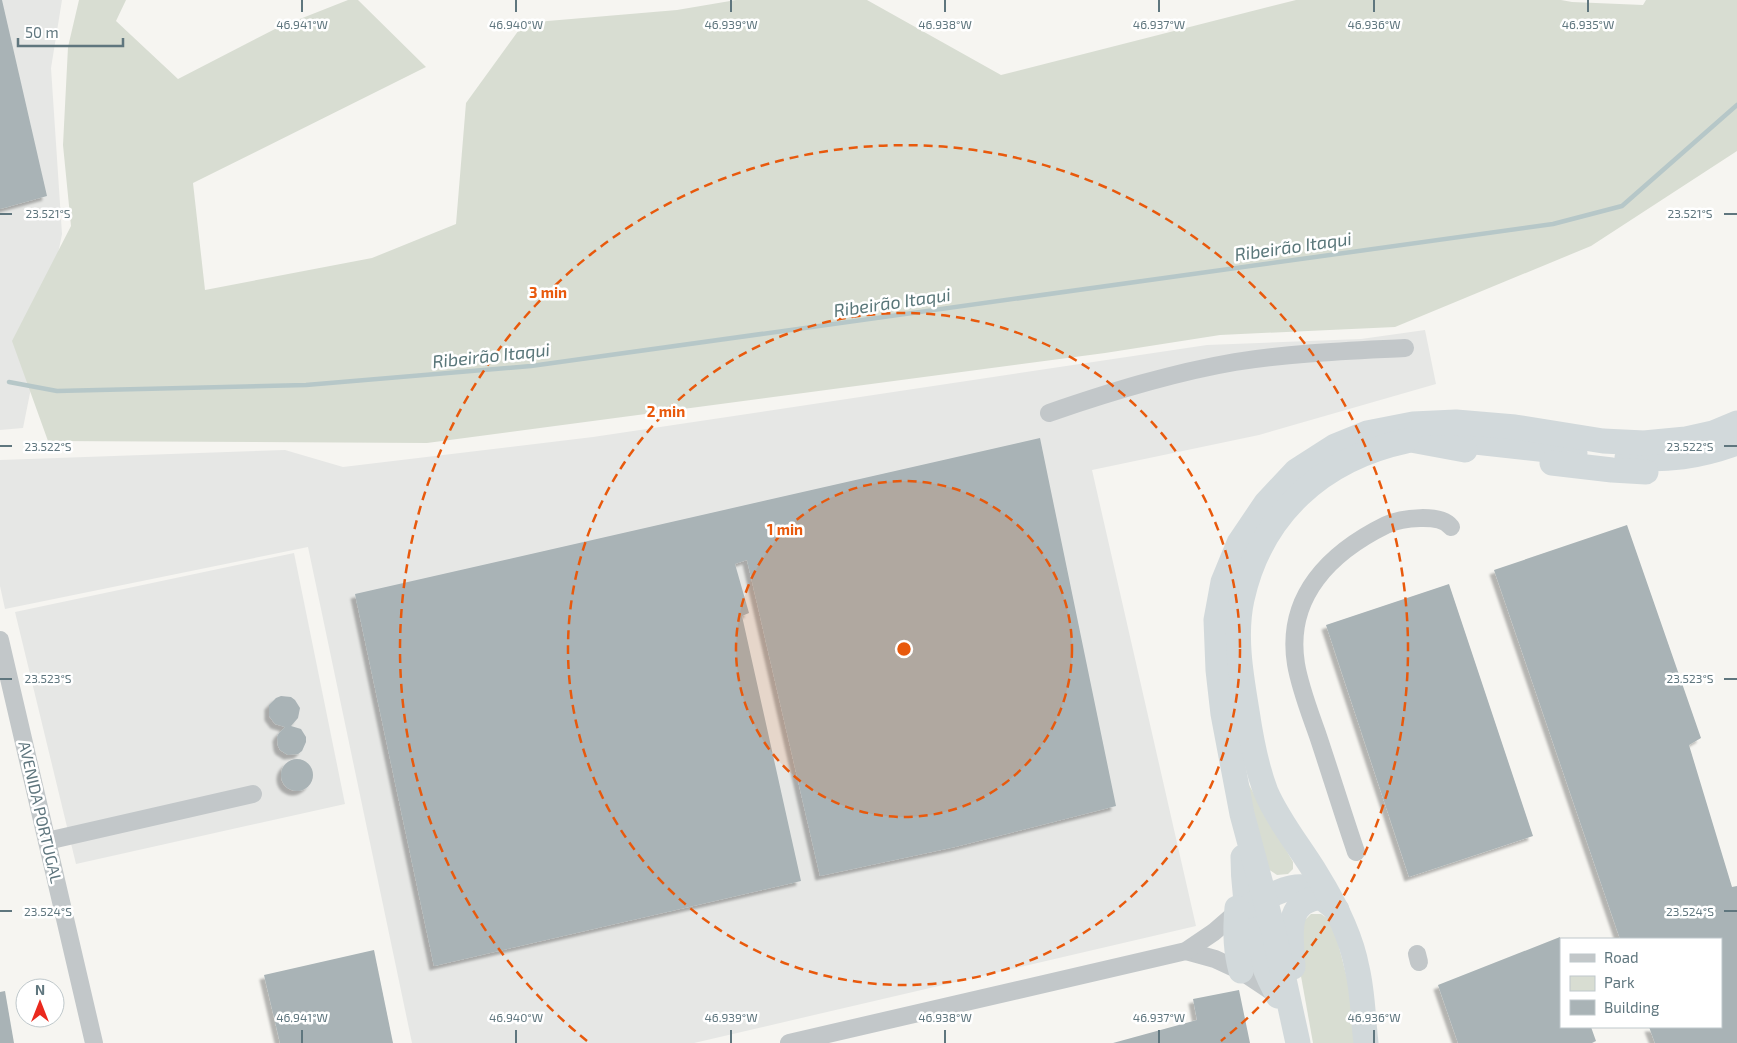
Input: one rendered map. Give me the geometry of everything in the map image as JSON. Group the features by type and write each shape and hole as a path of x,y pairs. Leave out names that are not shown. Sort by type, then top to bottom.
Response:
{"highway":[{"path":"1297,1036 1249,906 1242,814 1218,670 1216,620 1223,582 1239,543 1266,503 1296,471 1335,446 1366,433 1413,424 1466,423 1515,427 1603,441 1644,443 1686,439 1713,433 1737,423"},
{"path":"1366,1043 1362,994 1351,945 1329,903 1317,874 1285,828 1266,792 1257,762 1241,678 1238,637 1242,600 1250,570 1260,547 1278,518 1298,496 1320,477 1350,460 1382,446 1411,440 1442,438 1606,457 1645,459 1679,458 1712,452 1737,443"},
{"path":"1411,440 1495,456 1641,472 1680,474 1737,458"},
{"path":"1242,814 1243,863 1254,940 1264,970 1297,1036"},
{"path":"1249,906 1294,887 1301,886 1314,889 1329,903"},
{"path":"1297,1036 1291,922 1293,914 1299,906 1306,902 1329,903"},
{"path":"1242,970 1237,956 1249,906"}],"street":[{"path":"1049,413 1111,392 1168,376 1235,362 1304,354 1405,348"},
{"path":"1356,852 1296,664 1294,642 1297,617 1306,593 1323,569 1361,538 1390,524 1416,518 1444,520 1451,527"},
{"name":"AVENIDA PORTUGAL","path":"0,640 94,1043"},
{"path":"47,841 253,794"},
{"path":"789,1043 1186,951 1249,906"},
{"path":"1186,951 1215,959 1242,970 1278,996"}],"shaded area":[{"path":"0,0 62,0 51,68 62,234 23,428 0,430"},
{"path":"1425,330 1436,384 1259,435 1092,470 1196,926 694,1043 412,1043 308,547 5,609 0,586 0,460 285,450 343,467 593,437 1207,345 1361,339"},
{"path":"294,553 345,804 76,864 15,612"}],"green space":[{"path":"79,0 126,0 116,21 178,79 277,28 348,0 358,0 426,67 193,183 205,290 372,258 456,224 466,103 524,23 677,10 736,0 867,0 1001,75 1296,0 1561,0 1643,5 1646,0 1737,0 1737,151 1591,246 1395,327 1220,335 1105,353 427,443 48,441 12,341 71,226 63,145 68,47"},
{"path":"1245,778 1293,862 1293,869 1288,874 1277,875 1268,869"},
{"path":"1311,914 1321,914 1330,920 1335,931 1351,994 1355,1043 1313,1043 1299,965 1304,921"}],"building":[{"path":"0,0 2,0 47,196 0,209"},
{"path":"1040,438 1116,806 955,847 820,876 747,560 735,564 749,613 742,616 801,881 434,966 355,594"},
{"path":"1627,525 1701,738 1689,745 1732,887 1737,886 1737,1043 1655,1043 1649,1028 1722,1028 1722,938 1620,938 1494,570"},
{"path":"1449,584 1533,836 1409,877 1326,625"},
{"path":"281,696 291,697 300,708 298,718 291,726 301,729 306,737 302,751 298,754 288,755 280,750 277,737 285,727 275,724 269,716 269,705"},
{"path":"297,759 303,760 308,764 312,769 312,781 308,786 303,790 297,791 291,790 286,786 282,781 281,775 282,769 286,764 291,760"},
{"path":"1560,937 1560,1028 1591,1028 1596,1041 1592,1043 1458,1043 1438,985"},
{"path":"374,950 393,1043 280,1043 264,975"},
{"path":"1239,990 1250,1043 1113,1043 1197,1020 1193,999"},
{"path":"5,991 14,1043 0,1043 0,992"}],"waterway":[{"name":"Ribeirão Itaqui","path":"9,382 57,391 306,385 531,366 1553,224 1622,206 1737,105"}]}
